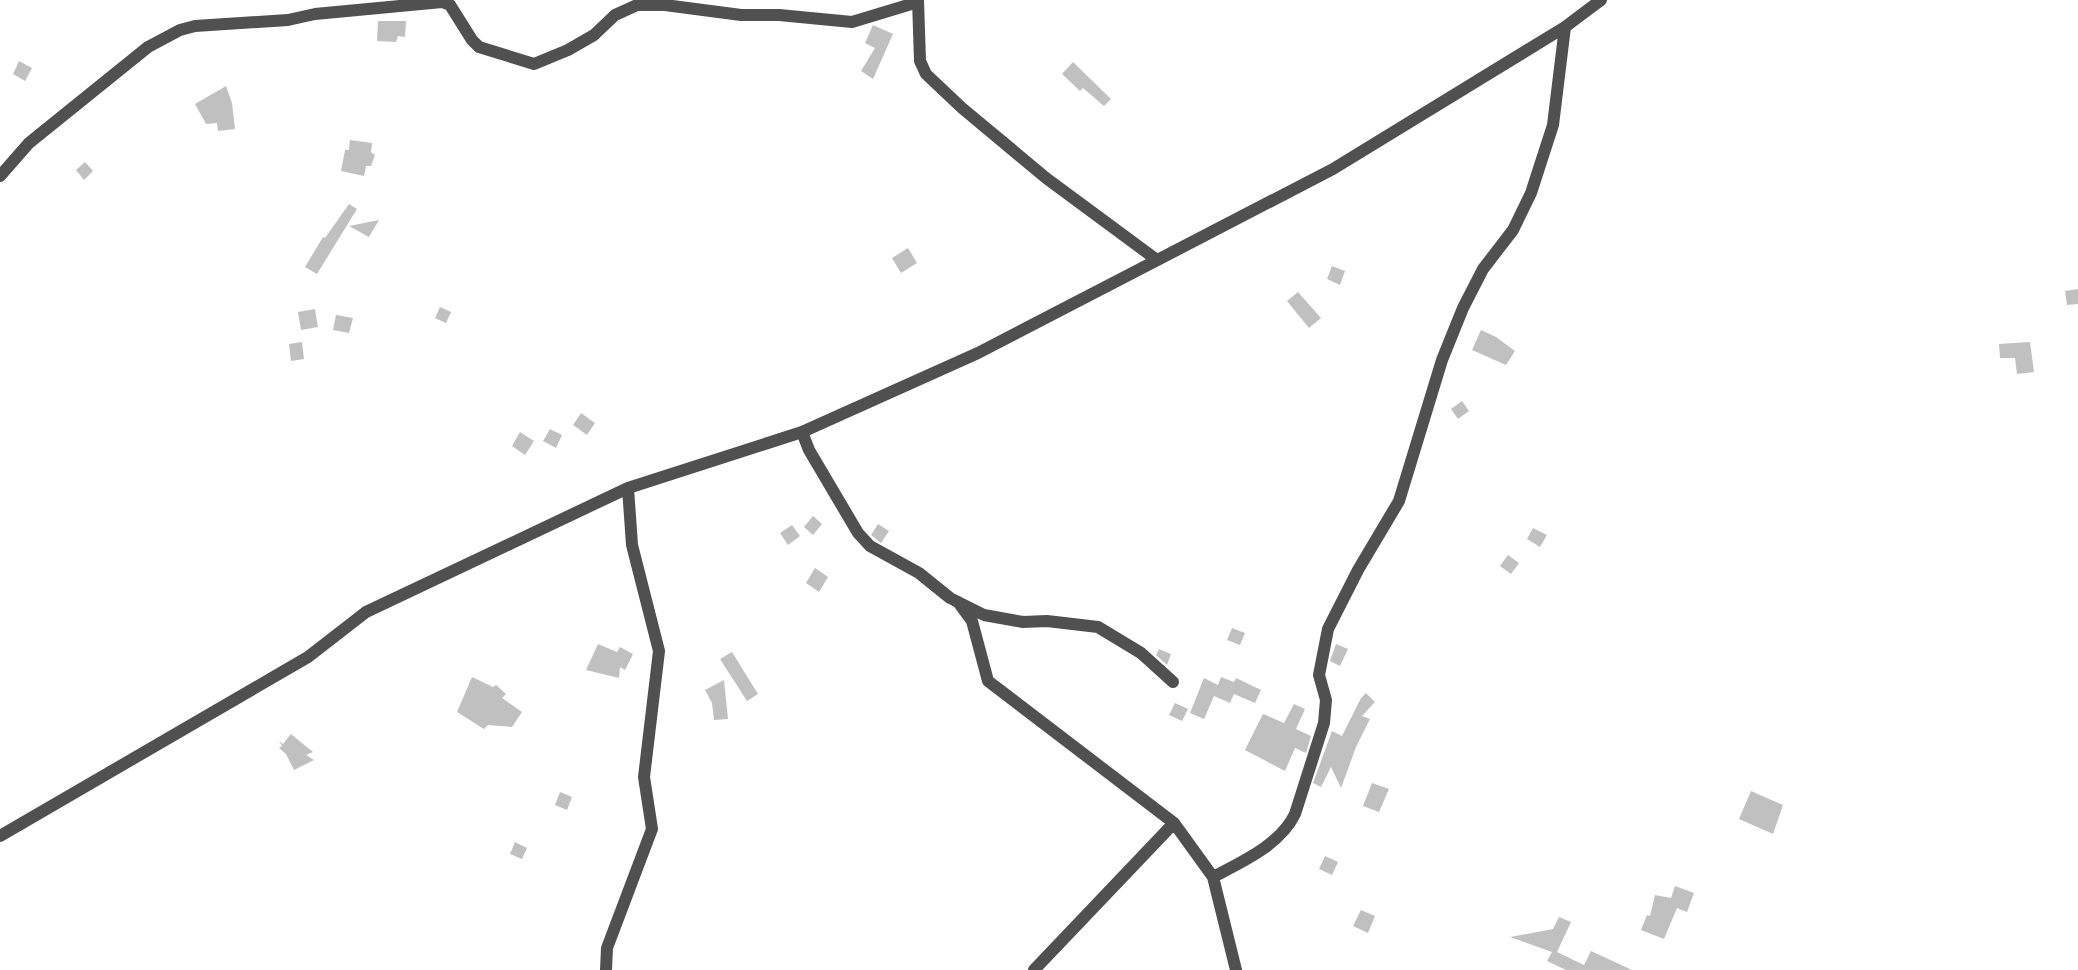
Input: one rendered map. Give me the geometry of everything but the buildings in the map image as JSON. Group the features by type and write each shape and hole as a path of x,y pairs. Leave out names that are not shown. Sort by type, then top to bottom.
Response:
{"street":[{"path":"0,836 308,657 366,612 628,488 802,432 978,353 1333,170 1565,27 1601,0"},
{"path":"0,176 29,143 148,47 180,30 195,26 288,20 315,14 442,2 450,5 472,40 479,47 534,64 568,50 594,35 615,15 637,5 665,5 742,15 779,15 852,22 918,1 920,61 926,74 962,108 1046,178 1157,260"},
{"path":"1213,877 1246,859 1272,841 1289,827 1295,814 1324,723 1326,700 1319,675 1328,629 1358,570 1399,501 1442,360 1463,308 1484,269 1513,230 1531,193 1553,125 1565,27"},
{"path":"802,432 809,450 858,533 870,546 919,573 958,602 984,615 1023,622 1047,621 1098,627 1141,653 1173,682"},
{"path":"606,970 607,948 652,829 644,778 659,651 632,545 628,488"},
{"path":"958,602 972,621 988,681 1174,823 1213,877 1236,970"},
{"path":"1034,970 1174,823"}]}
